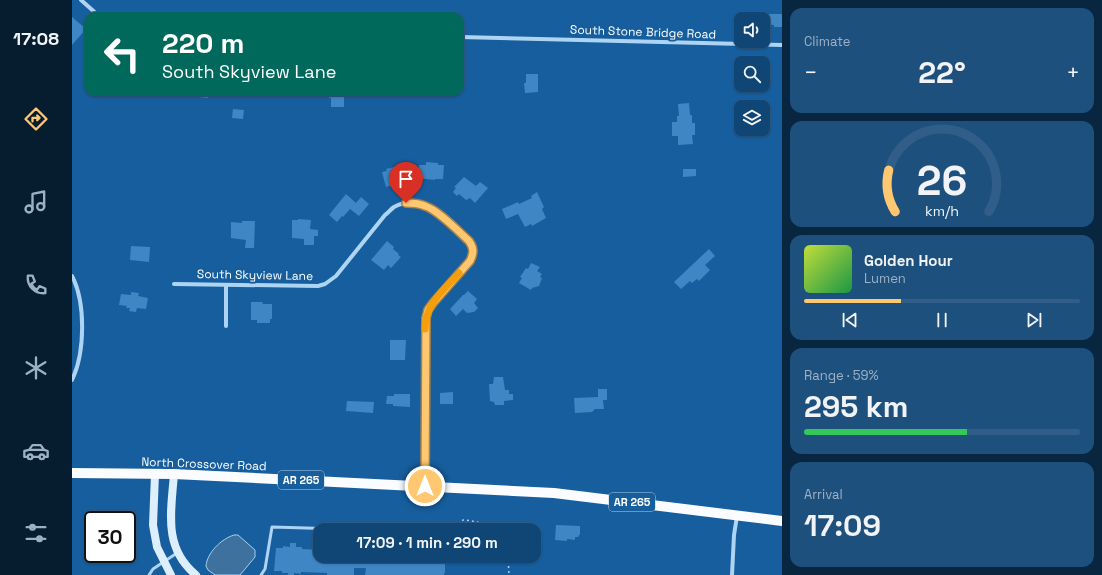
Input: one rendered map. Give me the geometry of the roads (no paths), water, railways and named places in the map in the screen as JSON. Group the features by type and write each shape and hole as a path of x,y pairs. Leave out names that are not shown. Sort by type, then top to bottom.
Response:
{"main road":[{"name":"North Crossover Road","path":"72,473 174,474 526,492 590,497 737,515"},
{"name":"AR 265","path":"737,515 782,521"}],"street":[{"path":"81,0 94,12"},
{"name":"South Stone Bridge Road","path":"464,37 782,45"},
{"name":"South Skyview Lane","path":"174,284 310,286 325,284 336,276 385,215 394,207 406,203 417,203 427,206 434,211 469,241 474,251 470,261 433,303 428,310 426,318 425,486"},
{"path":"72,276 80,300 82,318 80,356 76,372 72,380"},
{"path":"226,285 226,326"},
{"path":"155,474 153,525 157,547 171,575"},
{"path":"174,474 171,513 173,540 177,553 196,575"},
{"path":"732,575 734,535 737,515"}],"lane":[{"path":"261,575 265,569 272,526 313,528"},
{"path":"149,575 177,553"}],"water":[{"path":"234,535 238,535 255,550 255,557 240,575 215,575 208,570 206,566 209,556 220,543"}]}
